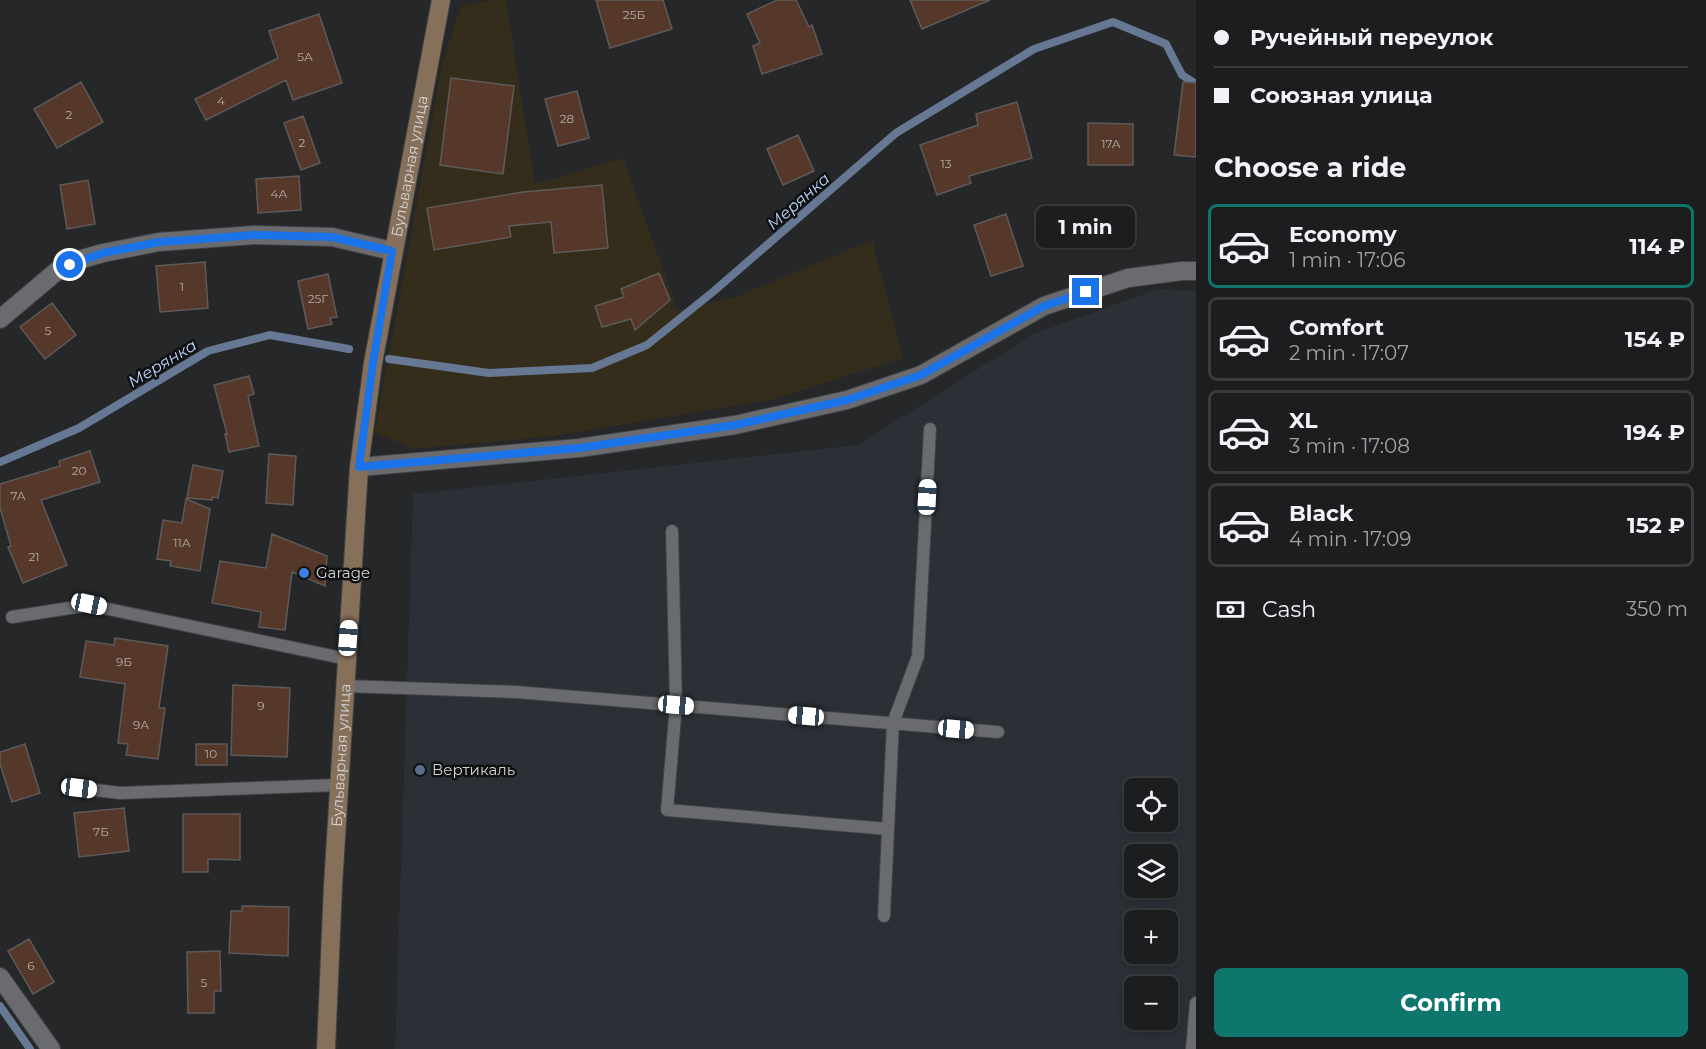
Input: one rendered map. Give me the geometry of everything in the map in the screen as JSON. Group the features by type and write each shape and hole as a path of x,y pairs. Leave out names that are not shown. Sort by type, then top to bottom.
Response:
{"street":[{"name":"Бульварная улица","path":"326,1049 339,785 359,467 373,363 392,251 441,0"},
{"path":"0,319 57,271 82,259 103,253 159,242 255,235 332,237 392,251"},
{"path":"359,467 591,446 735,425 847,400 921,375 1044,306 1128,278 1196,271"},
{"path":"0,977 51,1049"}],"lane":[{"path":"884,916 893,723 918,656 930,429"},
{"path":"672,531 676,705 668,810 888,829"},
{"path":"12,617 89,604 347,660"},
{"path":"345,686 516,692 998,732"},
{"path":"79,788 120,793 339,785"},
{"path":"1192,1049 1196,1002"}],"shaded area":[{"path":"492,0 506,0 535,184 623,158 678,311 738,296 872,240 903,358 775,399 553,436 413,449 375,432 443,60 461,6"},
{"path":"1158,289 1196,291 1196,1049 395,1049 413,494 858,445 1033,334"}],"building":[{"path":"596,0 663,0 672,29 610,48"},
{"path":"777,0 796,0 809,27 812,25 822,54 762,74 753,46 760,43 747,14"},
{"path":"910,0 990,0 922,29"},
{"path":"319,14 342,83 293,100 286,80 206,120 195,99 278,58 269,31"},
{"path":"451,78 514,86 503,174 440,165"},
{"path":"81,82 103,122 57,148 34,109"},
{"path":"1183,82 1196,83 1196,157 1174,155"},
{"path":"577,91 589,138 558,146 545,99"},
{"path":"1017,102 1032,158 969,176 971,183 937,195 920,145 978,125 976,114"},
{"path":"303,116 320,163 301,170 284,123"},
{"path":"1088,123 1133,124 1133,165 1088,165"},
{"path":"798,135 814,171 783,185 767,149"},
{"path":"299,176 301,210 258,213 256,179"},
{"path":"88,180 95,224 67,229 60,185"},
{"path":"602,185 608,248 554,253 551,222 509,226 511,237 434,250 427,208 523,192"},
{"path":"1006,214 1023,266 991,276 974,225"},
{"path":"205,262 208,308 160,312 156,266"},
{"path":"659,273 670,300 635,330 631,319 602,327 595,306 624,297 621,289"},
{"path":"328,274 337,317 330,318 332,324 308,329 298,281"},
{"path":"52,303 76,335 45,359 20,327"},
{"path":"249,376 254,394 248,396 259,446 229,452 225,434 227,434 214,385"},
{"path":"90,451 100,482 41,500 67,565 23,583 8,547 11,546 0,508 0,484 60,466 59,461"},
{"path":"269,454 296,456 293,505 266,503"},
{"path":"193,465 223,471 218,498 212,497 212,500 187,498"},
{"path":"186,499 210,509 200,571 170,566 171,561 157,559 163,520 182,523"},
{"path":"272,534 327,556 325,586 292,572 285,630 259,627 261,612 212,603 220,561 266,568"},
{"path":"115,638 168,646 159,708 165,708 158,759 126,755 128,744 118,743 125,684 80,677 86,641 114,645"},
{"path":"233,685 290,688 287,757 231,755"},
{"path":"25,744 40,793 12,802 0,764 0,752"},
{"path":"196,744 227,744 227,765 196,765"},
{"path":"124,808 129,851 79,857 74,813"},
{"path":"183,814 240,814 240,860 208,859 208,872 183,872"},
{"path":"242,906 289,907 288,956 229,953 231,911 242,911"},
{"path":"29,939 54,982 33,994 8,951"},
{"path":"220,951 221,991 214,991 214,1013 188,1013 187,952"}],"waterway":[{"name":"Мерянка","path":"389,359 489,373 592,368 647,345 714,291 896,133 1034,49 1113,22 1166,44 1182,75 1196,84"},
{"name":"Мерянка","path":"0,462 79,428 208,351 270,335 349,349"},
{"path":"0,1006 30,1049"}],"place":[{"name":"Garage","path":"304,573"},
{"name":"Вертикаль","path":"420,770"}],"route":[{"path":"70,265 103,253 159,242 255,235 332,237 392,251 373,363 359,467 579,448 735,425 847,400 921,375 1044,306 1086,292"}]}
